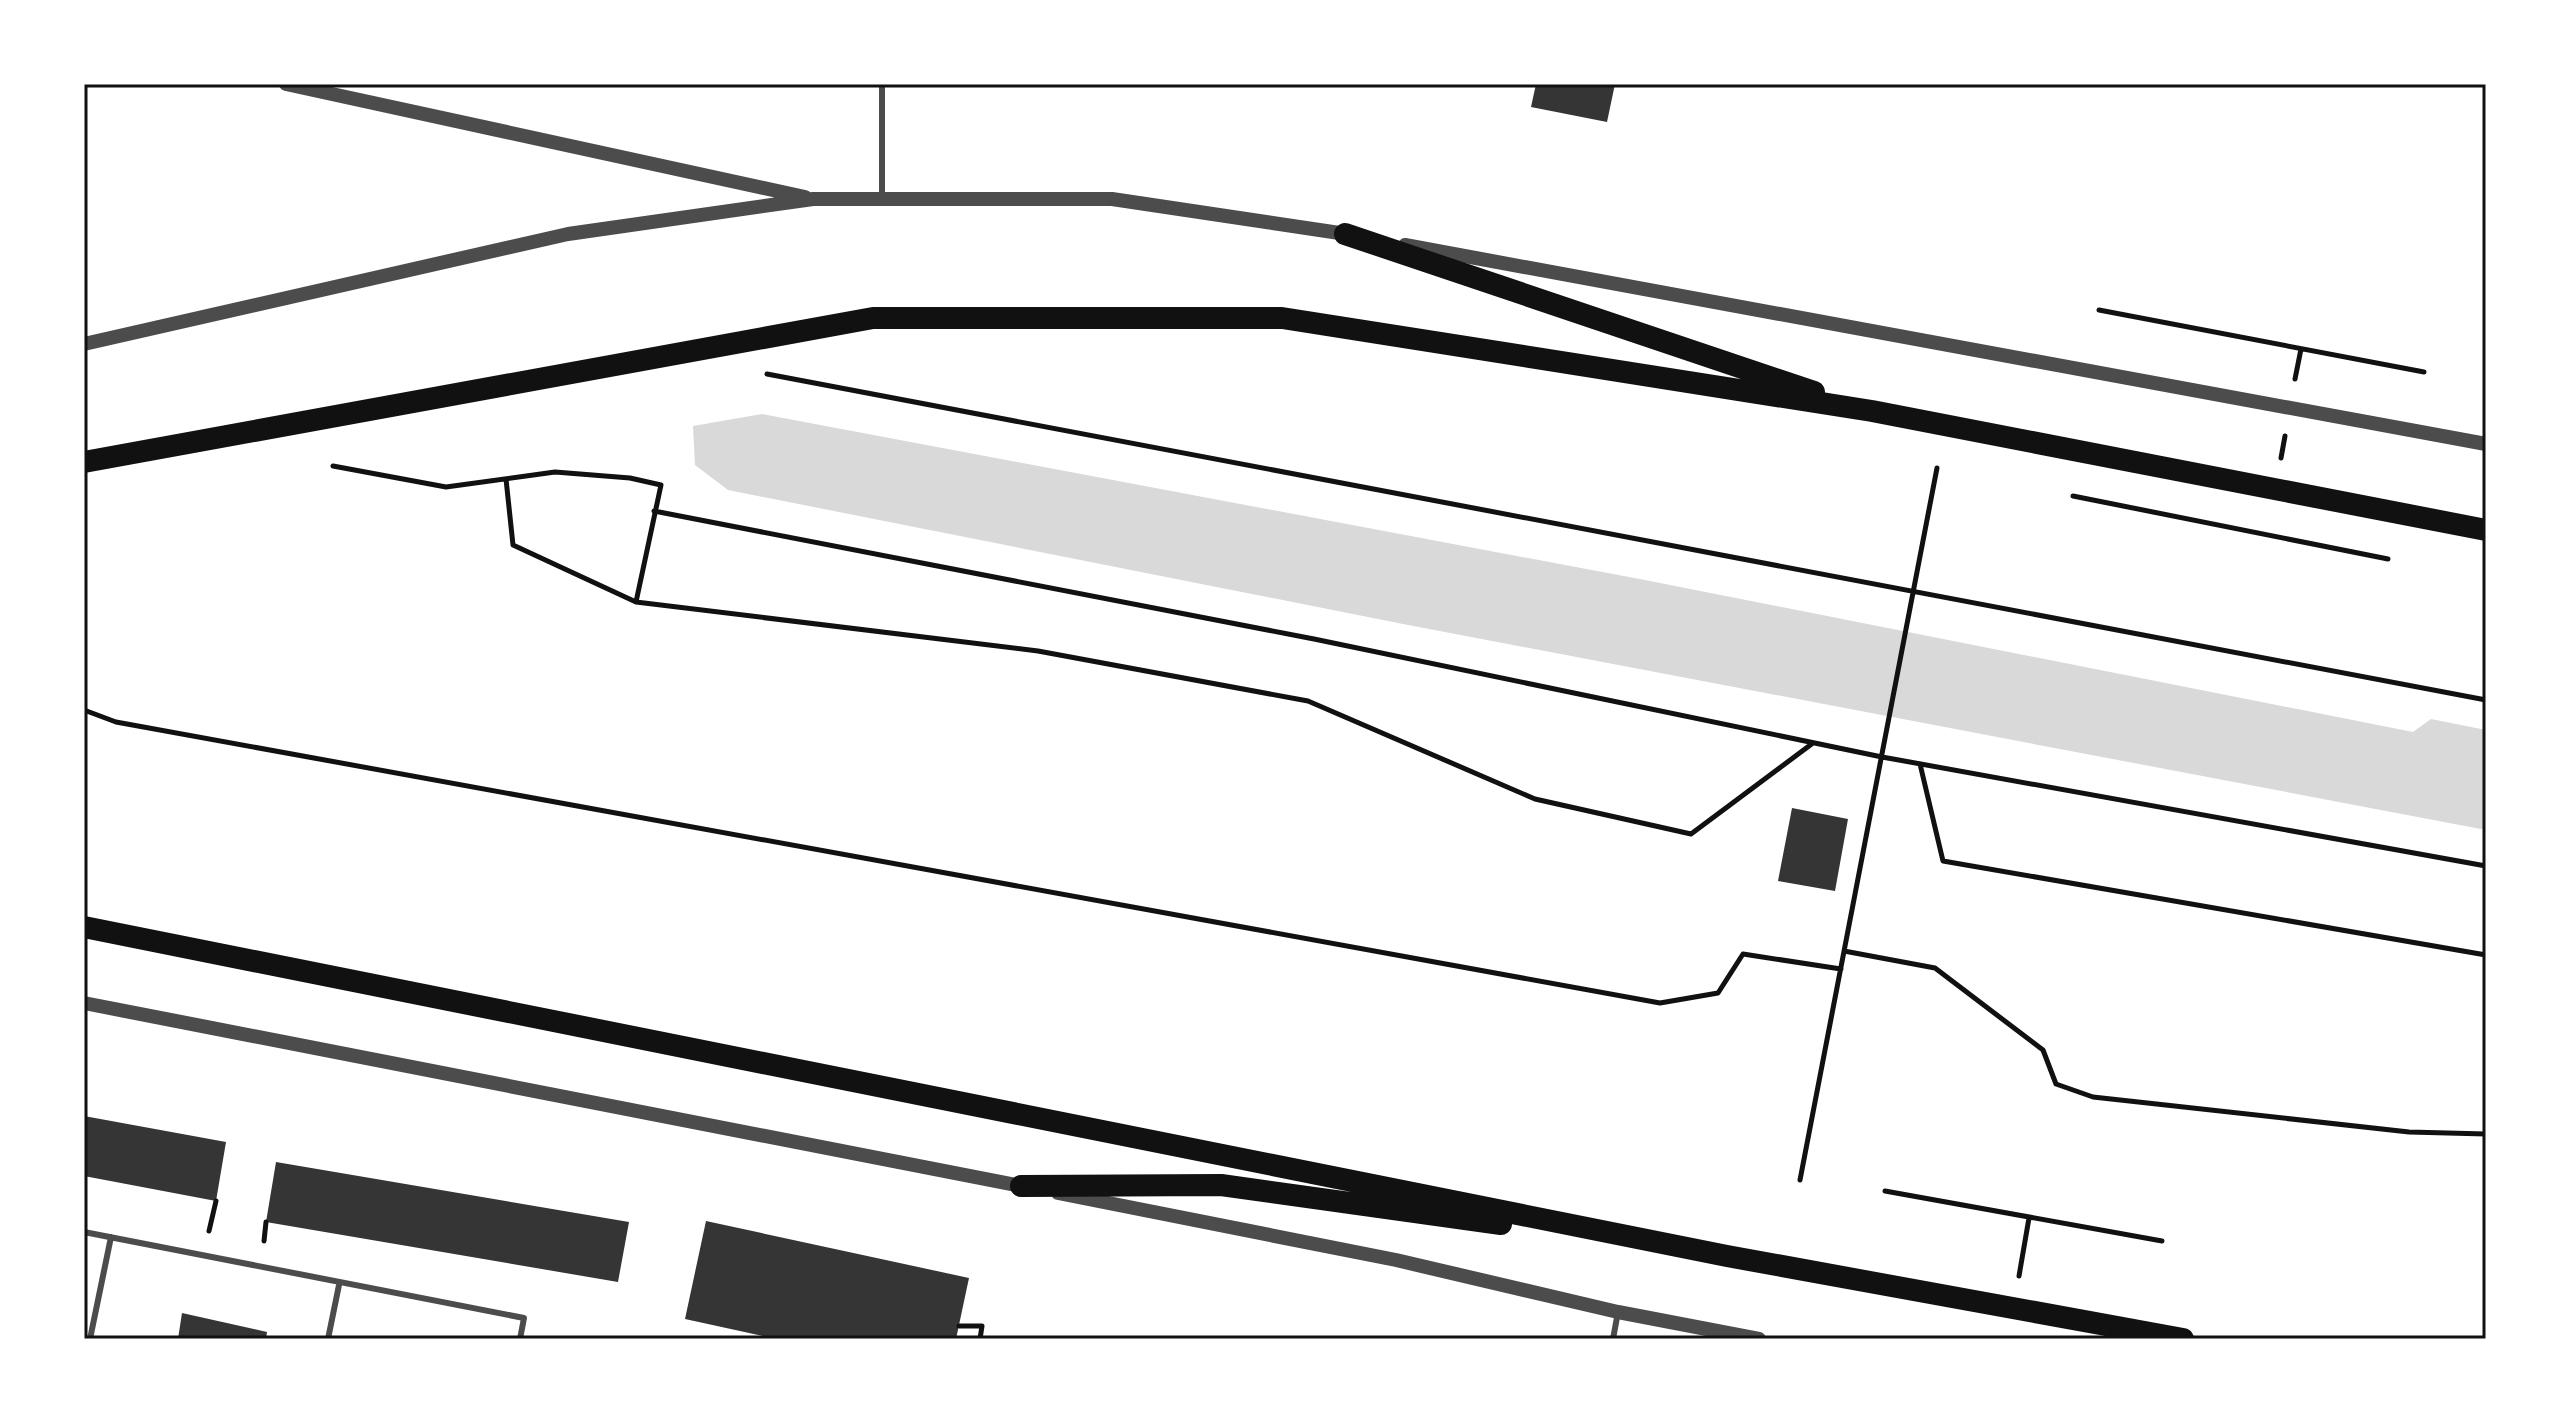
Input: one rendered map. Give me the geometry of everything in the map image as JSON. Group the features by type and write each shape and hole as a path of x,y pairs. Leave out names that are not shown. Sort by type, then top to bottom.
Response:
{"highway":[{"path":"1345,234 1872,411"},
{"path":"84,462 873,318 1282,318 1872,411 2486,530"},
{"path":"84,927 1727,1256 2183,1339"},
{"path":"1021,1186 1221,1185 1727,1256"}],"street":[{"path":"286,84 813,199"},
{"path":"84,344 568,234 813,199 1112,199 1345,234 2486,444"},
{"path":"84,1003 1396,1260 1618,1312 1759,1339"}],"lane":[{"path":"882,84 882,199"},
{"path":"84,1232 339,1285 524,1318 520,1339"},
{"path":"90,1339 111,1237"},
{"path":"328,1339 339,1285"},
{"path":"1613,1339 1618,1312"}],"path":[{"path":"2099,310 2424,372"},
{"path":"2292,395 2301,349"},
{"path":"766,374 2486,700"},
{"path":"2278,473 2287,426"},
{"path":"333,466 446,487 555,472 630,478 661,485 636,602"},
{"path":"1800,1180 1937,468"},
{"path":"506,479 513,545 636,602 1038,651 1308,701 1535,799 1691,834 1814,742"},
{"path":"2073,496 2388,559"},
{"path":"654,511 1314,639 1882,757 2486,866"},
{"path":"2267,535 2270,519"},
{"path":"84,710 116,722 1660,1003 1718,993 1743,954 1841,969"},
{"path":"1920,764 1943,861 2486,955"},
{"path":"1844,951 1935,968 2043,1050 2056,1084 2093,1097 2409,1132 2486,1134"},
{"path":"1885,1191 2162,1241"},
{"path":"959,1326 982,1326 980,1339"}],"shaded area":[{"path":"762,414 1645,580 2413,732 2431,719 2486,730 2486,830 1403,624 728,490 695,465 693,426"}],"building":[{"path":"1536,84 1615,84 1607,122 1531,107"},
{"path":"1792,808 1848,819 1835,891 1778,881"},
{"path":"84,1116 226,1142 216,1201 84,1176"},
{"path":"276,1162 629,1222 618,1282 266,1222"},
{"path":"706,1221 969,1278 956,1339 777,1339 685,1319"},
{"path":"182,1313 267,1332 266,1339 178,1339"}]}
